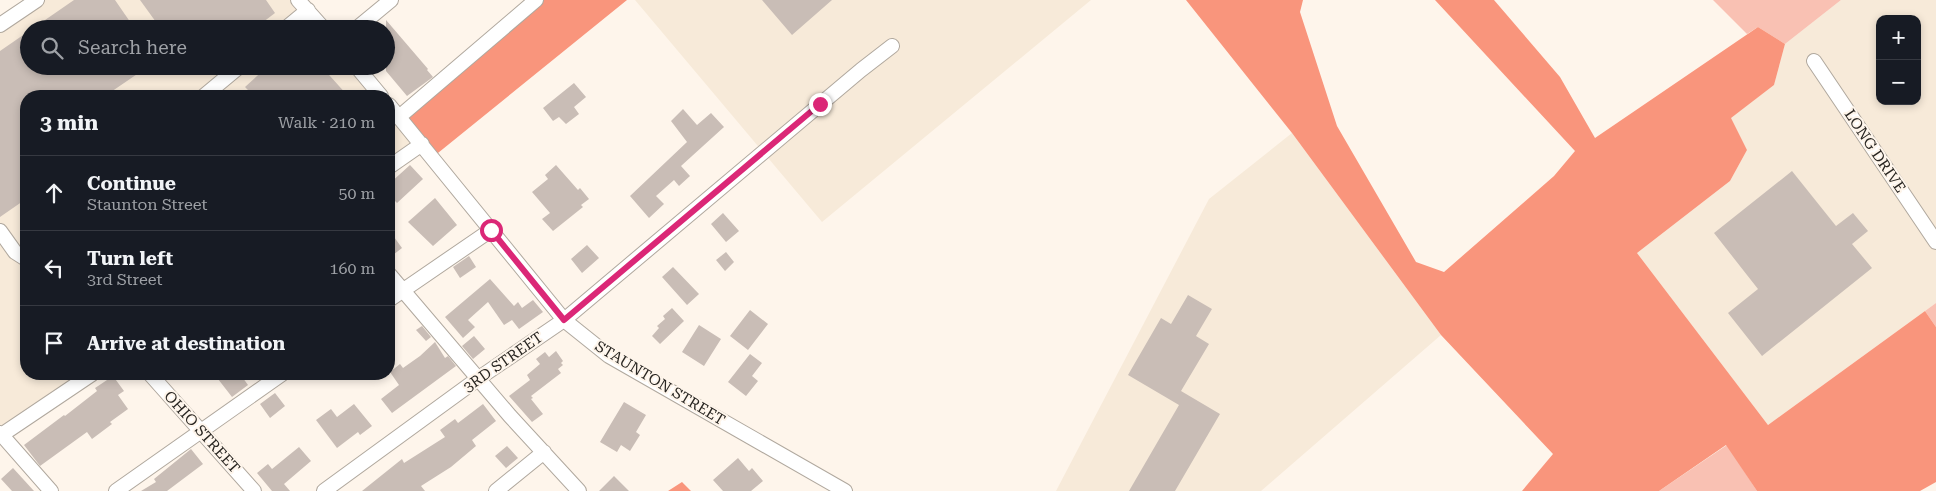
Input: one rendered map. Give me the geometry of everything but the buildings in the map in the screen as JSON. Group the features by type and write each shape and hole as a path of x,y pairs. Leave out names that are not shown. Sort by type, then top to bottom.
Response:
{"street":[{"path":"0,25 36,0"},
{"path":"367,20 391,0"},
{"path":"400,117 536,0"},
{"path":"292,20 303,5 316,20"},
{"name":"3RD STREET","path":"324,491 479,378 564,320 892,46"},
{"name":"LONG DRIVE","path":"1814,61 1936,242"},
{"path":"211,90 229,75"},
{"path":"364,75 377,90"},
{"name":"STAUNTON STREET","path":"395,112 564,320 609,356 844,491"},
{"path":"395,163 422,144"},
{"path":"395,296 491,230"},
{"path":"0,231 15,252 20,255"},
{"path":"395,281 510,416 579,491"},
{"path":"51,491 1,435 83,380"},
{"name":"OHIO STREET","path":"155,380 254,491"},
{"path":"116,491 273,380"},
{"path":"496,491 544,452"}],"shaded area":[{"path":"37,0 298,0 316,20 20,20 20,75 364,75 376,90 20,90 20,380 83,380 0,433 0,25"},
{"path":"536,0 627,0 433,157 399,117"},
{"path":"635,0 1091,0 822,222"},
{"path":"1186,0 1303,0 1300,12 1337,126 1416,262 1444,272 1554,176 1575,151 1435,0 1494,0 1560,77 1595,138 1758,27 1785,44 1774,85 1731,118 1747,150 1730,181 1637,253 1768,425 1925,311 1936,327 1936,482 1920,491 1757,491 1726,445 1659,491 1522,491 1553,454 1441,335 1292,133"},
{"path":"1713,0 1841,0 1785,44 1758,27 1747,34"},
{"path":"1841,0 1936,0 1936,303 1768,425 1637,253 1730,181 1747,150 1730,118 1774,85 1785,44"},
{"path":"395,112 422,144 395,163"},
{"path":"1292,133 1441,335 1261,491 1056,491 1209,199"},
{"path":"1936,303 1936,327 1925,311"},
{"path":"1727,445 1757,491 1659,491"},
{"path":"682,482 691,491 668,491"}],"route":[{"path":"491,230 564,320 820,104"}]}
